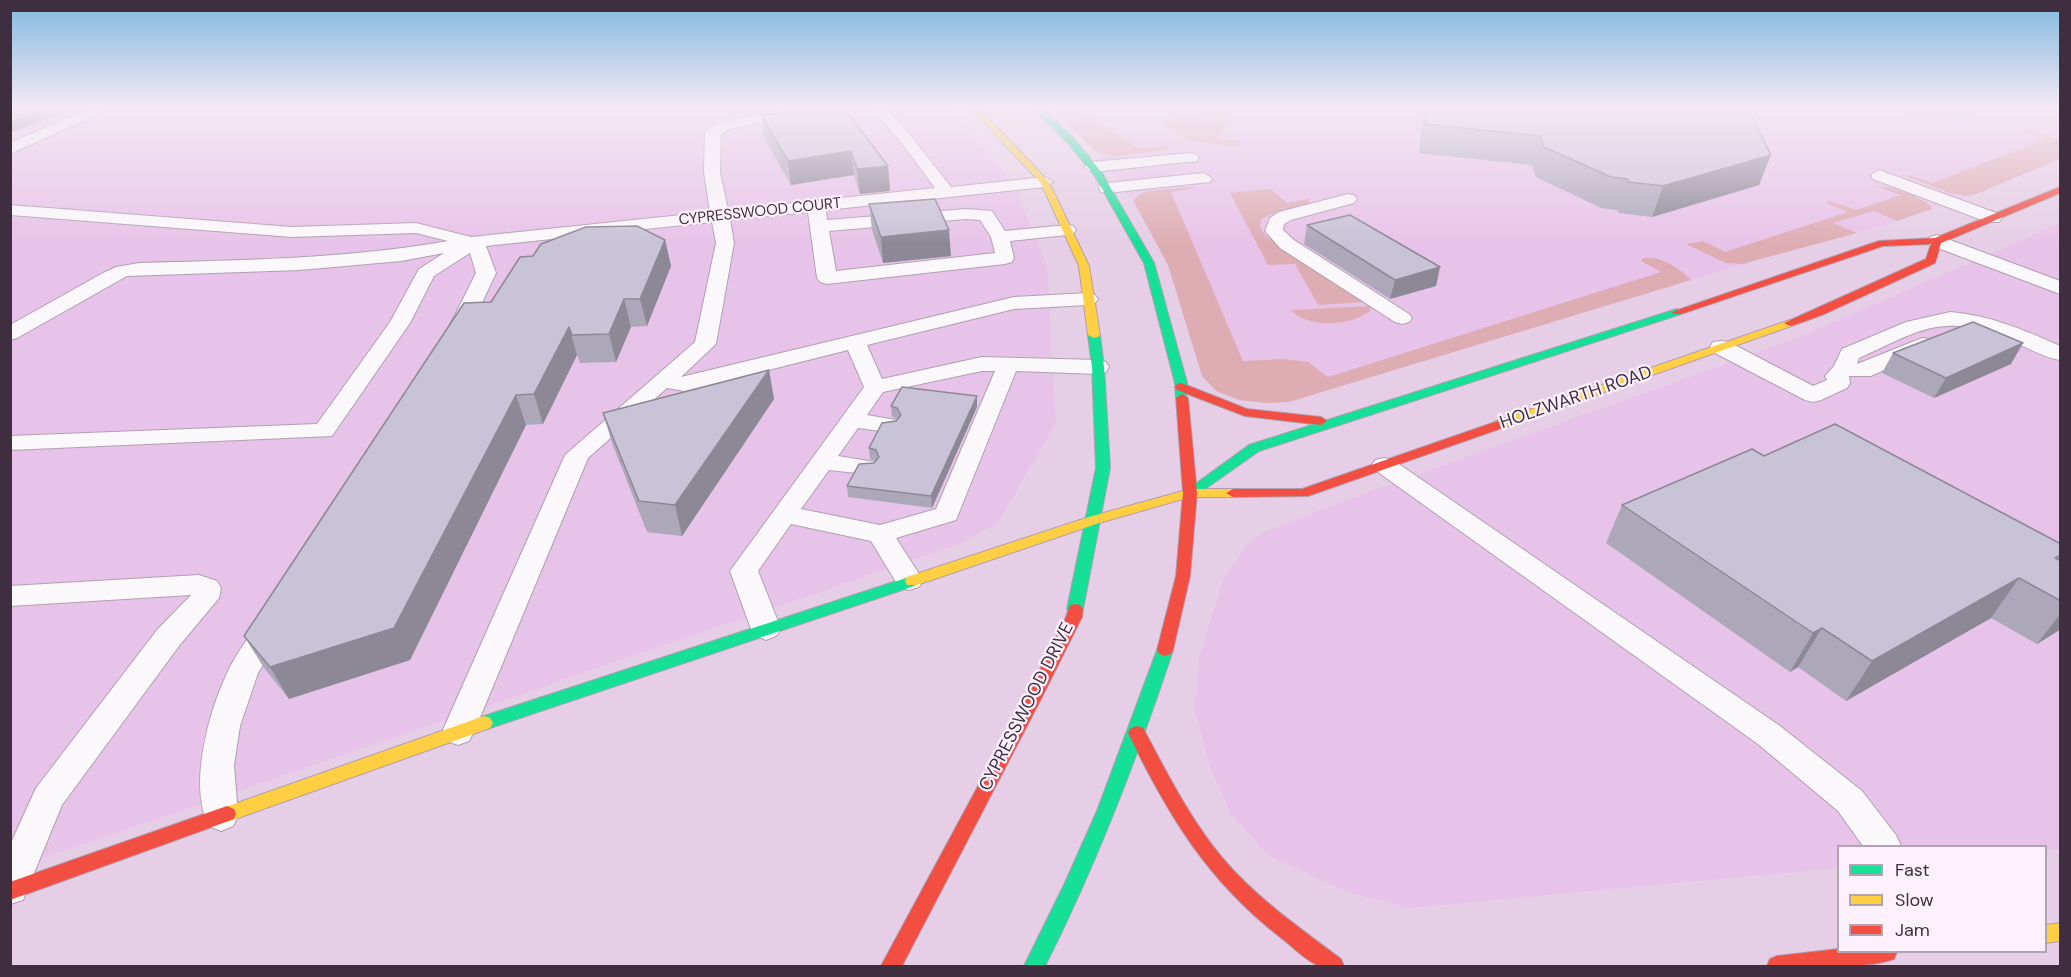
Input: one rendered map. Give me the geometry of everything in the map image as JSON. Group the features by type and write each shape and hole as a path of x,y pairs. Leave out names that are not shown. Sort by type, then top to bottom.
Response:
{"main road":[{"name":"CYPRESSWOOD DRIVE","path":"891,966 1032,701 1074,617 1103,468 1098,367 1084,266 1045,183 1017,153"},
{"path":"1034,966 1059,920 1137,733 1170,637 1183,576 1190,493 1181,387 1149,263 1107,188 1081,153"},
{"name":"HOLZWARTH ROAD","path":"1190,493 1254,448 1708,302 1882,243 1937,241 2061,190"},
{"name":"HOLZWARTH ROAD","path":"10,890 458,732 1094,520 1190,493 1303,493 1818,313 1931,261 1937,241"},
{"path":"1181,387 1245,412 1332,422"},
{"path":"1137,733 1162,785 1222,870 1258,905 1334,966"},
{"path":"1777,966 1872,953"}],"lane":[{"path":"458,732 577,455 705,344 725,243 722,216 712,172 712,153"},
{"path":"916,153 946,192"},
{"path":"1092,166 1191,158"},
{"path":"1879,175 1993,218"},
{"path":"1107,188 1204,178"},
{"name":"CYPRESSWOOD COURT","path":"10,334 123,271 300,264 400,255 475,242 1045,183"},
{"path":"1348,200 1285,216 1276,222 1274,231 1287,244 1402,318"},
{"path":"816,206 828,278 1005,258 1000,237 986,215 966,214 820,226"},
{"path":"10,210 292,232 416,228 475,242"},
{"path":"1000,237 1067,230"},
{"path":"1937,241 2061,288"},
{"path":"440,360 459,330 486,273 475,242"},
{"path":"10,443 324,431 400,323 426,273 475,242"},
{"path":"663,381 685,384 1014,303 1088,300"},
{"path":"1721,347 1813,395 1839,383 1836,376 1844,369 1850,354 1908,329 1950,318 2019,335 2061,354"},
{"path":"1844,369 1863,371 1934,339 1958,335 1985,338 2061,371"},
{"path":"855,342 875,387"},
{"path":"766,629 744,571 875,387 982,364 1098,367"},
{"path":"785,514 880,534 947,514 955,476 973,434 1008,365"},
{"path":"852,420 888,424"},
{"path":"822,462 866,467"},
{"path":"1384,465 1770,735 1850,801 1882,845"},
{"path":"880,534 909,580"},
{"path":"10,596 200,585 207,588 205,598 168,638 48,798 10,890"},
{"path":"221,816 217,765 224,726 243,671 287,601"}],"shaded area":[{"path":"10,153 989,153 1013,183 1047,265 1056,423 999,521 960,544 11,869"},
{"path":"1096,153 2060,153 2060,159 1976,194 1881,226 1760,259 1289,402 1265,403 1239,400 1202,376 1168,265 1133,201"},
{"path":"1101,153 1146,153 1115,156"},
{"path":"2011,153 2060,153 2060,159 1976,194 1966,196 1950,193 1908,177 1909,175 1933,183"},
{"path":"1876,186 1907,193 1923,201 1932,209 1897,221 1874,211 1833,223 1857,233 1742,264 1726,263 1686,244 1703,241 1725,252 1848,212 1826,203 1829,201 1857,210 1900,195"},
{"path":"1195,188 1171,192 1243,361 1284,359 1308,362 1328,377 1661,272 1641,261 1643,258 1669,263 1691,280 1289,402 1265,403 1239,400 1216,391 1202,376 1168,265 1133,200 1144,192"},
{"path":"1271,189 1287,203 1309,199 1309,203 1269,215 1261,220 1260,228 1266,236 1365,302 1318,305 1295,264 1268,265 1230,193"},
{"path":"2060,223 2060,849 2047,850 2047,845 1837,845 1837,868 1409,908 1348,892 1269,856 1231,815 1209,764 1195,709 1199,658 1223,579 1246,546 1263,533 1349,499 1797,338"},
{"path":"1371,306 1370,311 1362,316 1330,323 1308,320 1291,310"}],"building":[{"path":"783,153 841,153 788,161"},
{"path":"852,153 878,153 888,166 857,169"},
{"path":"1556,153 1770,153 1771,155 1663,186 1629,182 1627,179 1611,177"},
{"path":"935,199 949,230 881,237 869,204"},
{"path":"1350,215 1440,267 1395,280 1307,225"},
{"path":"637,226 665,240 640,299 624,299 609,334 572,335 569,327 534,394 516,395 394,628 270,667 244,636 464,303 491,302 520,257 533,256 541,244 586,227"},
{"path":"1973,322 2023,343 1946,378 1893,353"},
{"path":"769,370 675,505 639,501 603,413"},
{"path":"902,387 977,396 931,496 847,486 859,464 874,463 879,457 876,450 869,448 882,423 896,421 901,415 897,408 891,406"},
{"path":"1835,424 2061,544 2061,555 2055,558 2061,561 2061,601 2019,578 1872,661 1822,628 1813,633 1622,505 1752,449 1764,456"}],"traffic: fast":[{"path":"1080,153 1099,175 1149,263 1181,383 1182,398"},
{"path":"1190,493 1254,448 1677,312"},
{"path":"1075,609 1103,468 1098,367 1094,335"},
{"path":"484,723 912,581"},
{"path":"1034,966 1090,851 1137,731 1165,650"}],"traffic: slow":[{"path":"1017,153 1045,182 1084,266 1094,335"},
{"path":"1498,425 1790,323"},
{"path":"912,581 1094,520 1190,493 1233,493"},
{"path":"227,814 484,723"},
{"path":"2047,934 2060,932"}],"traffic: jam":[{"path":"1677,312 1882,243 1937,241 2060,190"},
{"path":"1790,323 1818,313 1931,261 1937,241"},
{"path":"1181,387 1245,412 1321,421"},
{"path":"1165,650 1183,576 1190,493 1182,398"},
{"path":"1233,493 1303,493 1498,425"},
{"path":"891,966 1032,701 1074,617 1075,609"},
{"path":"1137,733 1180,813 1219,867 1234,884 1282,927 1334,966"},
{"path":"10,891 227,814"},
{"path":"1777,966 1879,953"}]}
